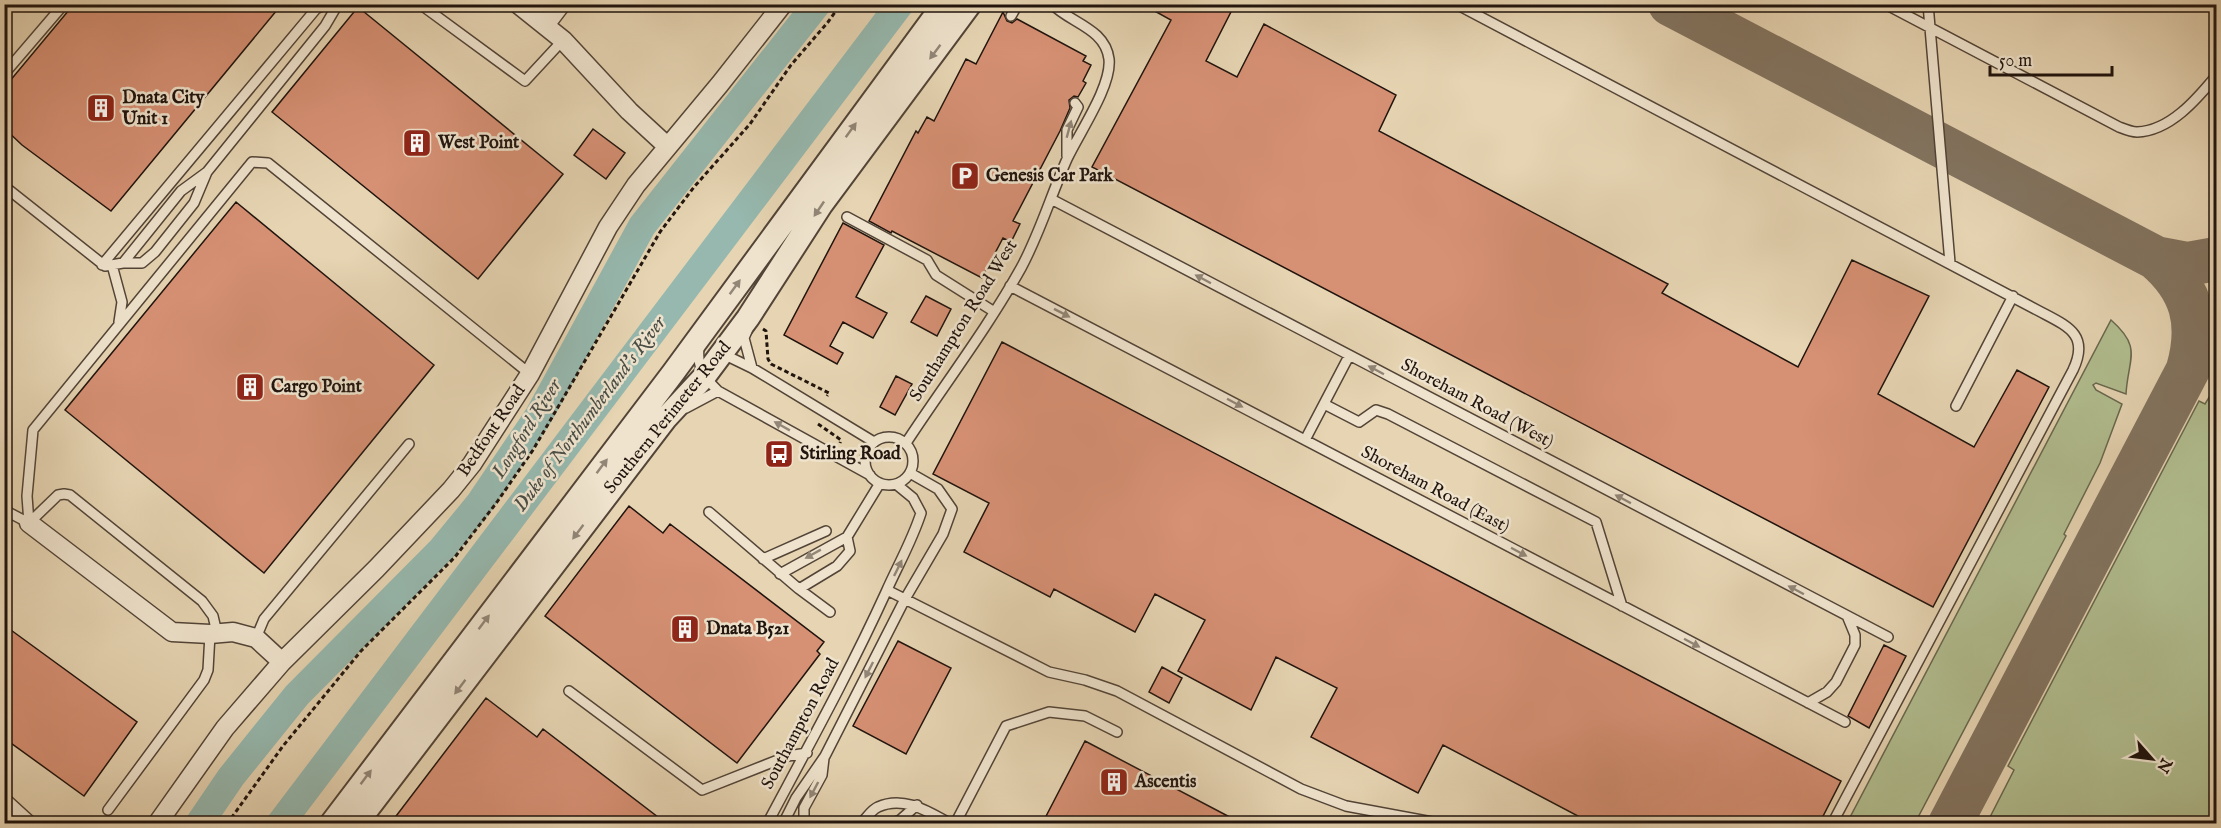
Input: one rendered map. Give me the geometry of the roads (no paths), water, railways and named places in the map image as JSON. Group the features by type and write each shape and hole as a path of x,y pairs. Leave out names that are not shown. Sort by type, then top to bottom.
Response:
{"street":[{"path":"518,4 563,40 629,111 667,146"},
{"path":"545,25 561,4"},
{"name":"Bedfont Road","path":"157,824 225,728 282,662 376,569 451,490 492,435 530,374 608,227 636,185 783,4"},
{"name":"Southern Perimeter Road","path":"356,824 700,372 700,334 944,4"},
{"name":"Southern Perimeter Road","path":"331,824 700,372 721,353 751,316 821,205 970,4"},
{"path":"29,523 172,632 233,632 256,638 282,662"},
{"path":"5,804 27,824"}],"lane":[{"path":"4,74 64,4"},
{"path":"107,265 316,9 326,4"},
{"path":"123,263 181,191 207,172 325,26 338,4"},
{"path":"420,4 525,81 563,40"},
{"path":"1011,16 1018,4"},
{"name":"Southampton Road West","path":"906,443 1010,286 1032,244 1067,159 1109,76 1109,58 1106,49 1096,35 1086,26 1057,10 1052,4"},
{"path":"1456,4 1950,263 2074,331 2079,347 2076,363 1832,824"},
{"path":"1885,4 2119,127 2134,132 2147,131 2169,121 2190,104 2217,76"},
{"path":"1928,4 1950,263"},
{"path":"1067,159 1066,130 1078,107 1075,103"},
{"path":"29,523 27,486 33,430 252,162 268,163 530,374"},
{"path":"107,265 142,263 155,252 194,203 207,172"},
{"path":"4,186 107,265 122,302 119,322"},
{"name":"Shoreham Road (West)","path":"1051,199 1888,637"},
{"path":"847,217 927,260 936,275 993,311"},
{"name":"Shoreham Road (East)","path":"1010,286 1845,722"},
{"path":"1956,406 2013,297"},
{"path":"751,316 744,338 752,368"},
{"path":"721,353 752,368 874,442"},
{"path":"1305,440 1349,356"},
{"path":"700,372 880,483 896,484 903,481 910,473 913,457 906,443 891,437 874,442 866,456 866,467 870,475"},
{"path":"1324,404 1359,422 1376,410 1388,414 1596,522 1622,606"},
{"path":"256,638 264,619 409,444"},
{"name":"Southampton Road","path":"783,824 796,798 825,756 905,599 944,534 952,509 938,489 910,473"},
{"path":"780,574 847,537 880,483"},
{"name":"Southampton Road","path":"767,824 807,753 865,640 912,539 921,513 913,498 896,484"},
{"path":"29,523 58,495 70,495 202,601 213,616 208,670 204,680 108,810"},
{"path":"4,510 29,523"},
{"path":"709,512 780,574 830,612"},
{"path":"763,558 826,531"},
{"path":"799,589 837,566 850,551 847,537"},
{"path":"887,590 1049,672 1085,680 1117,692 1301,789 1346,806 1402,820 1443,824"},
{"path":"1808,703 1827,692 1836,682 1855,645 1855,635 1848,617"},
{"path":"865,640 887,633"},
{"path":"568,691 702,790 788,756 807,753"},
{"path":"864,823 876,808 895,802 917,806 953,824 1006,726 1048,712 1085,716 1117,732"},
{"name":"Southampton Road","path":"804,824 804,808 822,775 825,756"},
{"path":"890,824 900,820 917,806"}],"waterway":[{"name":"Longford River","path":"199,824 231,777 297,695 442,549 479,504 539,415 642,226 817,4"},
{"name":"Duke of Northumberland's River","path":"280,824 900,4"}],"place":[{"name":"Dnata City Unit 1","path":"101,108"},
{"name":"West Point","path":"417,143"},
{"name":"Genesis Car Park","path":"965,176"},
{"name":"Cargo Point","path":"250,387"},
{"name":"Stirling Road","path":"779,454"},
{"name":"Dnata B521","path":"685,629"},
{"name":"Ascentis","path":"1114,782"}]}
